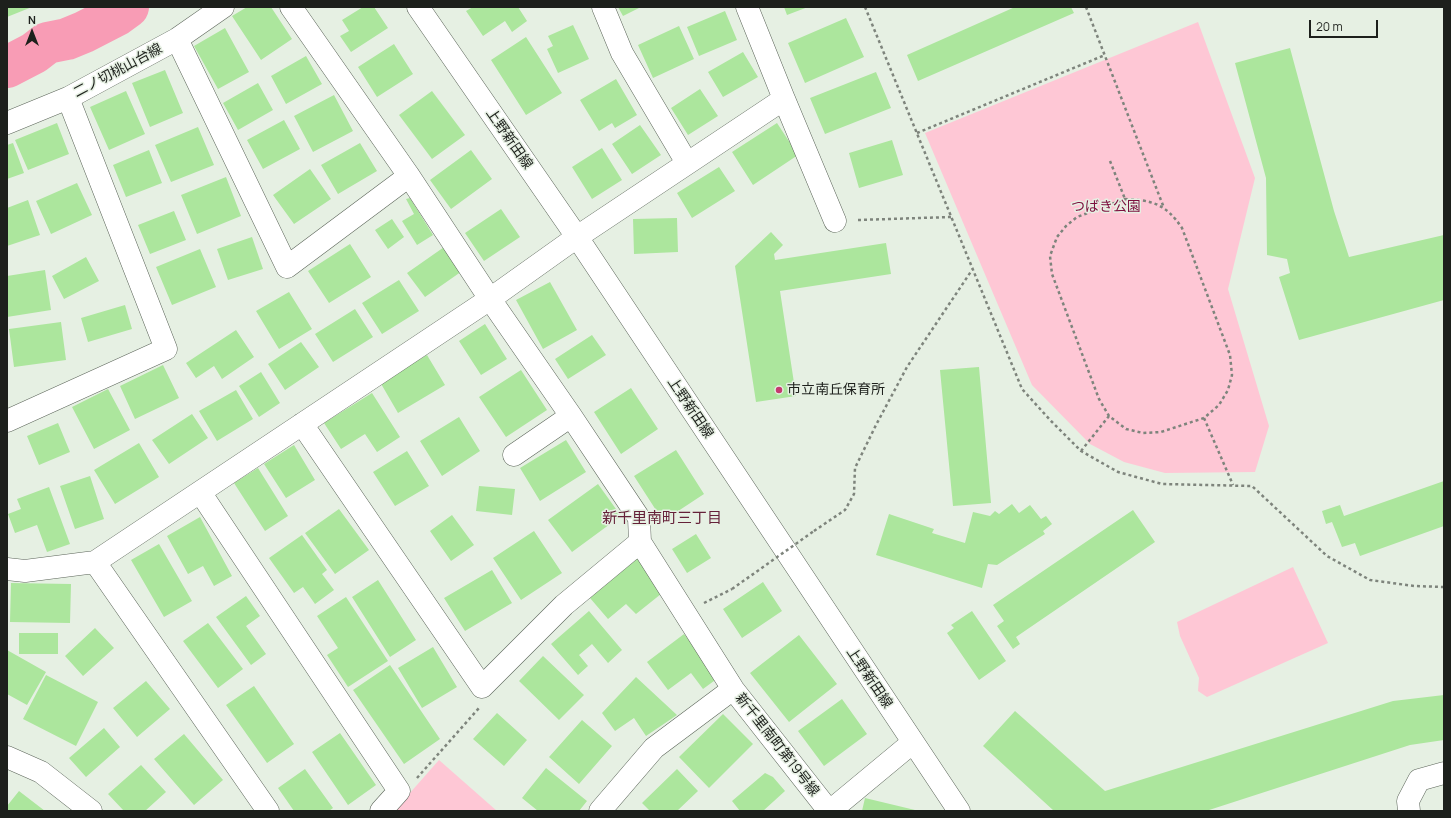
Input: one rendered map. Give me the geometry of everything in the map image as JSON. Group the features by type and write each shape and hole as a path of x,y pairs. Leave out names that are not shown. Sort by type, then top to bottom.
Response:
{"street":[{"name":"二ノ切桃山台線","path":"7,123 68,98 177,39 222,7"},
{"path":"291,7 409,176 490,299 639,518 640,542 733,690"},
{"name":"上野新田線","path":"418,7 577,237 912,743 959,811"},
{"path":"603,7 622,53 687,163"},
{"path":"747,7 835,221"},
{"path":"177,39 287,267 409,176"},
{"path":"7,421 166,349 68,98"},
{"path":"7,569 25,571 95,562 490,299 577,237 784,99"},
{"path":"514,455 571,416"},
{"path":"302,424 482,687 564,605 640,542"},
{"path":"200,492 399,791 381,811"},
{"path":"95,562 268,811"},
{"name":"新千里南町第19号線","path":"600,811 654,748 733,690 829,811"},
{"path":"829,811 912,743"},
{"path":"7,757 42,772 91,811"},
{"path":"1409,811 1408,801 1419,780 1444,773"}],"path":[{"path":"865,7 1022,389 1050,421 1081,450 1118,472 1162,484 1252,486 1327,556 1370,580 1414,586 1444,587"},
{"path":"1086,7 1164,208"},
{"path":"917,133 1105,55"},
{"path":"1110,161 1125,199"},
{"path":"1125,199 1146,200 1164,208 1174,217 1182,228 1230,355 1232,375 1228,390 1219,405 1204,418 1161,432 1143,433 1126,429 1109,416 1099,399 1052,274 1050,256 1057,237 1066,226 1077,217 1125,199"},
{"path":"835,221 952,217"},
{"path":"684,612 732,589 846,510 854,494 855,468 876,425 907,367 972,270"},
{"path":"1081,450 1109,416"},
{"path":"1204,418 1233,485"},
{"path":"399,791 410,785 480,707 482,687"}],"green space":[{"name":"つばき公園","path":"1198,22 1255,178 1228,289 1269,426 1255,472 1165,473 1124,462 1090,444 1032,385 925,133"},
{"path":"1293,567 1328,643 1207,697 1198,691 1199,678 1180,636 1177,622"},
{"path":"439,760 497,811 394,811"}],"building":[{"path":"7,7 32,7 7,17"},
{"path":"247,7 271,7 292,39 261,60 232,16"},
{"path":"363,7 374,7 388,28 351,52 340,36 349,31 342,20"},
{"path":"473,7 518,7 527,21 512,32 505,21 483,36 466,11"},
{"path":"618,7 641,7 623,16"},
{"path":"784,7 808,7 787,15"},
{"path":"1015,7 1071,7 1074,13 918,81 907,55"},
{"path":"725,11 737,40 699,56 687,27"},
{"path":"846,18 864,57 805,83 788,43"},
{"path":"573,25 589,59 558,73 547,49 553,46 548,36"},
{"path":"679,26 694,59 653,78 638,45"},
{"path":"225,28 249,72 218,89 194,46"},
{"path":"526,37 562,93 526,115 491,60"},
{"path":"394,44 413,74 377,97 358,67"},
{"path":"1290,48 1334,211 1349,257 1444,235 1444,300 1299,340 1279,277 1290,273 1287,259 1267,255 1266,178 1235,63"},
{"path":"743,52 758,77 723,97 708,72"},
{"path":"306,56 322,84 286,104 271,76"},
{"path":"165,70 183,113 150,127 132,83"},
{"path":"876,72 891,108 825,134 810,98"},
{"path":"616,79 637,115 615,128 612,123 599,131 580,100"},
{"path":"258,83 273,110 238,130 223,103"},
{"path":"700,89 718,116 688,135 671,108"},
{"path":"126,91 145,134 109,150 90,107"},
{"path":"432,91 465,135 432,159 399,115"},
{"path":"334,95 353,131 313,152 294,116"},
{"path":"284,120 300,149 263,169 247,140"},
{"path":"57,123 69,154 28,170 15,140"},
{"path":"777,123 798,155 753,185 732,152"},
{"path":"640,125 661,155 632,174 612,144"},
{"path":"198,127 214,165 171,182 155,145"},
{"path":"892,140 903,175 859,188 849,153"},
{"path":"13,143 24,173 7,179 7,145"},
{"path":"360,143 377,171 338,194 321,165"},
{"path":"602,148 622,180 592,199 572,167"},
{"path":"149,150 162,183 126,197 113,165"},
{"path":"471,150 492,179 451,209 430,180"},
{"path":"719,167 735,191 692,218 677,193"},
{"path":"310,169 331,199 294,224 273,195"},
{"path":"226,177 241,216 197,234 181,195"},
{"path":"77,183 92,215 51,234 36,201"},
{"path":"410,198 433,235 417,245 402,221 414,214 406,199"},
{"path":"28,200 40,235 7,246 7,208"},
{"path":"501,209 520,237 484,261 465,233"},
{"path":"174,211 186,240 150,254 138,225"},
{"path":"677,218 678,252 634,254 633,219"},
{"path":"392,219 404,237 388,249 375,230"},
{"path":"771,232 783,245 774,254 775,260 886,243 891,274 780,291 796,396 756,402 735,266"},
{"path":"252,237 263,269 228,280 217,249"},
{"path":"350,244 371,277 329,303 308,271"},
{"path":"447,245 465,269 425,297 407,273"},
{"path":"200,249 216,287 172,305 156,267"},
{"path":"86,257 99,281 64,299 52,276"},
{"path":"45,270 51,310 7,317 7,276"},
{"path":"399,280 419,311 382,334 362,303"},
{"path":"550,282 577,330 543,349 516,300"},
{"path":"289,292 312,329 279,349 256,311"},
{"path":"125,305 132,329 88,342 81,318"},
{"path":"355,309 373,337 333,362 315,334"},
{"path":"61,322 66,360 14,367 9,329"},
{"path":"485,324 507,359 481,375 459,341"},
{"path":"236,330 254,357 222,379 214,366 196,378 186,363"},
{"path":"592,335 606,355 568,379 555,359"},
{"path":"301,342 319,367 285,390 268,364"},
{"path":"427,355 445,385 398,413 380,382"},
{"path":"163,365 179,398 135,419 120,386"},
{"path":"979,367 991,503 953,506 940,370"},
{"path":"521,370 547,410 506,437 479,397"},
{"path":"261,372 280,403 259,417 239,386"},
{"path":"631,388 658,429 621,454 594,412"},
{"path":"108,389 130,430 94,449 72,407"},
{"path":"236,390 253,419 217,441 199,411"},
{"path":"372,393 400,437 377,452 365,434 341,449 324,423"},
{"path":"192,414 208,438 169,464 152,440"},
{"path":"459,417 480,451 442,476 420,441"},
{"path":"58,423 70,452 39,465 27,436"},
{"path":"566,440 586,472 540,501 520,468"},
{"path":"139,443 159,477 115,504 94,470"},
{"path":"294,445 315,480 286,498 264,464"},
{"path":"676,450 704,494 663,521 634,476"},
{"path":"407,451 429,486 395,506 373,472"},
{"path":"258,468 288,516 265,531 234,483"},
{"path":"90,476 104,519 75,529 60,486"},
{"path":"1444,481 1444,526 1360,556 1355,543 1342,547 1332,522 1326,524 1322,511 1340,505 1344,516"},
{"path":"598,484 621,516 572,552 548,520"},
{"path":"479,486 515,489 512,515 476,511"},
{"path":"49,487 70,544 47,552 37,525 15,533 8,514 21,509 17,499"},
{"path":"1012,504 1019,513 1030,505 1041,519 1046,516 1052,524 1043,531 1045,534 997,565 988,564 982,588 876,555 889,514 934,529 932,533 965,543 973,512 990,516 995,511 999,514"},
{"path":"339,509 369,550 335,574 305,533"},
{"path":"1133,510 1155,542 1016,637 1020,644 1013,649 997,626 1004,621 993,605"},
{"path":"452,515 474,545 451,561 430,531"},
{"path":"200,517 232,576 214,586 203,566 188,574 167,536"},
{"path":"534,531 562,573 521,600 493,558"},
{"path":"696,534 711,558 687,573 672,549"},
{"path":"302,535 327,570 322,574 334,590 315,604 303,587 294,593 269,558"},
{"path":"159,544 192,601 164,617 131,560"},
{"path":"639,557 666,590 636,614 626,604 608,619 590,598"},
{"path":"492,570 512,603 465,631 444,598"},
{"path":"378,580 416,640 390,657 352,597"},
{"path":"763,582 782,611 742,638 723,609"},
{"path":"11,583 71,584 70,623 10,622"},
{"path":"246,596 260,616 246,626 266,654 251,665 216,617"},
{"path":"346,597 388,661 348,687 327,655 338,648 317,616"},
{"path":"589,611 622,650 608,663 592,644 579,655 588,666 578,675 551,644"},
{"path":"972,611 1006,661 979,680 947,633 954,628 951,625"},
{"path":"208,623 243,669 218,688 183,641"},
{"path":"95,628 114,648 83,676 65,656"},
{"path":"19,633 58,633 58,654 19,654"},
{"path":"684,634 718,678 703,689 691,673 668,690 647,662"},
{"path":"799,635 837,684 789,722 750,673"},
{"path":"433,647 457,687 422,708 398,668"},
{"path":"7,650 46,672 27,705 7,694"},
{"path":"543,656 584,695 559,720 519,681"},
{"path":"390,665 440,739 404,764 353,690"},
{"path":"46,675 98,702 76,746 23,719"},
{"path":"636,677 677,715 646,736 634,718 615,731 602,713"},
{"path":"146,681 170,709 137,737 113,708"},
{"path":"254,686 294,744 267,763 226,705"},
{"path":"1444,695 1444,740 1410,745 1206,811 1054,811 983,746 1015,711 1105,791 1393,701"},
{"path":"842,699 867,734 824,766 798,731"},
{"path":"497,713 527,740 504,766 473,739"},
{"path":"723,714 753,744 709,788 679,757"},
{"path":"582,720 612,746 579,784 549,757"},
{"path":"104,728 120,747 86,777 69,758"},
{"path":"340,733 376,785 348,805 312,752"},
{"path":"184,734 223,780 194,805 154,759"},
{"path":"141,765 166,792 145,811 124,811 108,794"},
{"path":"546,768 587,801 579,811 538,811 522,798"},
{"path":"305,769 333,808 329,811 294,811 278,788"},
{"path":"677,769 698,791 677,811 650,811 642,803"},
{"path":"765,773 773,777 785,791 763,811 740,811 732,801"},
{"path":"19,791 45,811 7,811 7,806"},
{"path":"865,798 915,810 915,811 862,811"}],"waterway":[{"path":"7,67 34,53 47,43 67,39 84,32 117,15 128,7"}],"place":[{"name":"市立南丘保育所","path":"779,390"}],"district":[{"name":"新千里南町三丁目","path":"662,519"}]}
